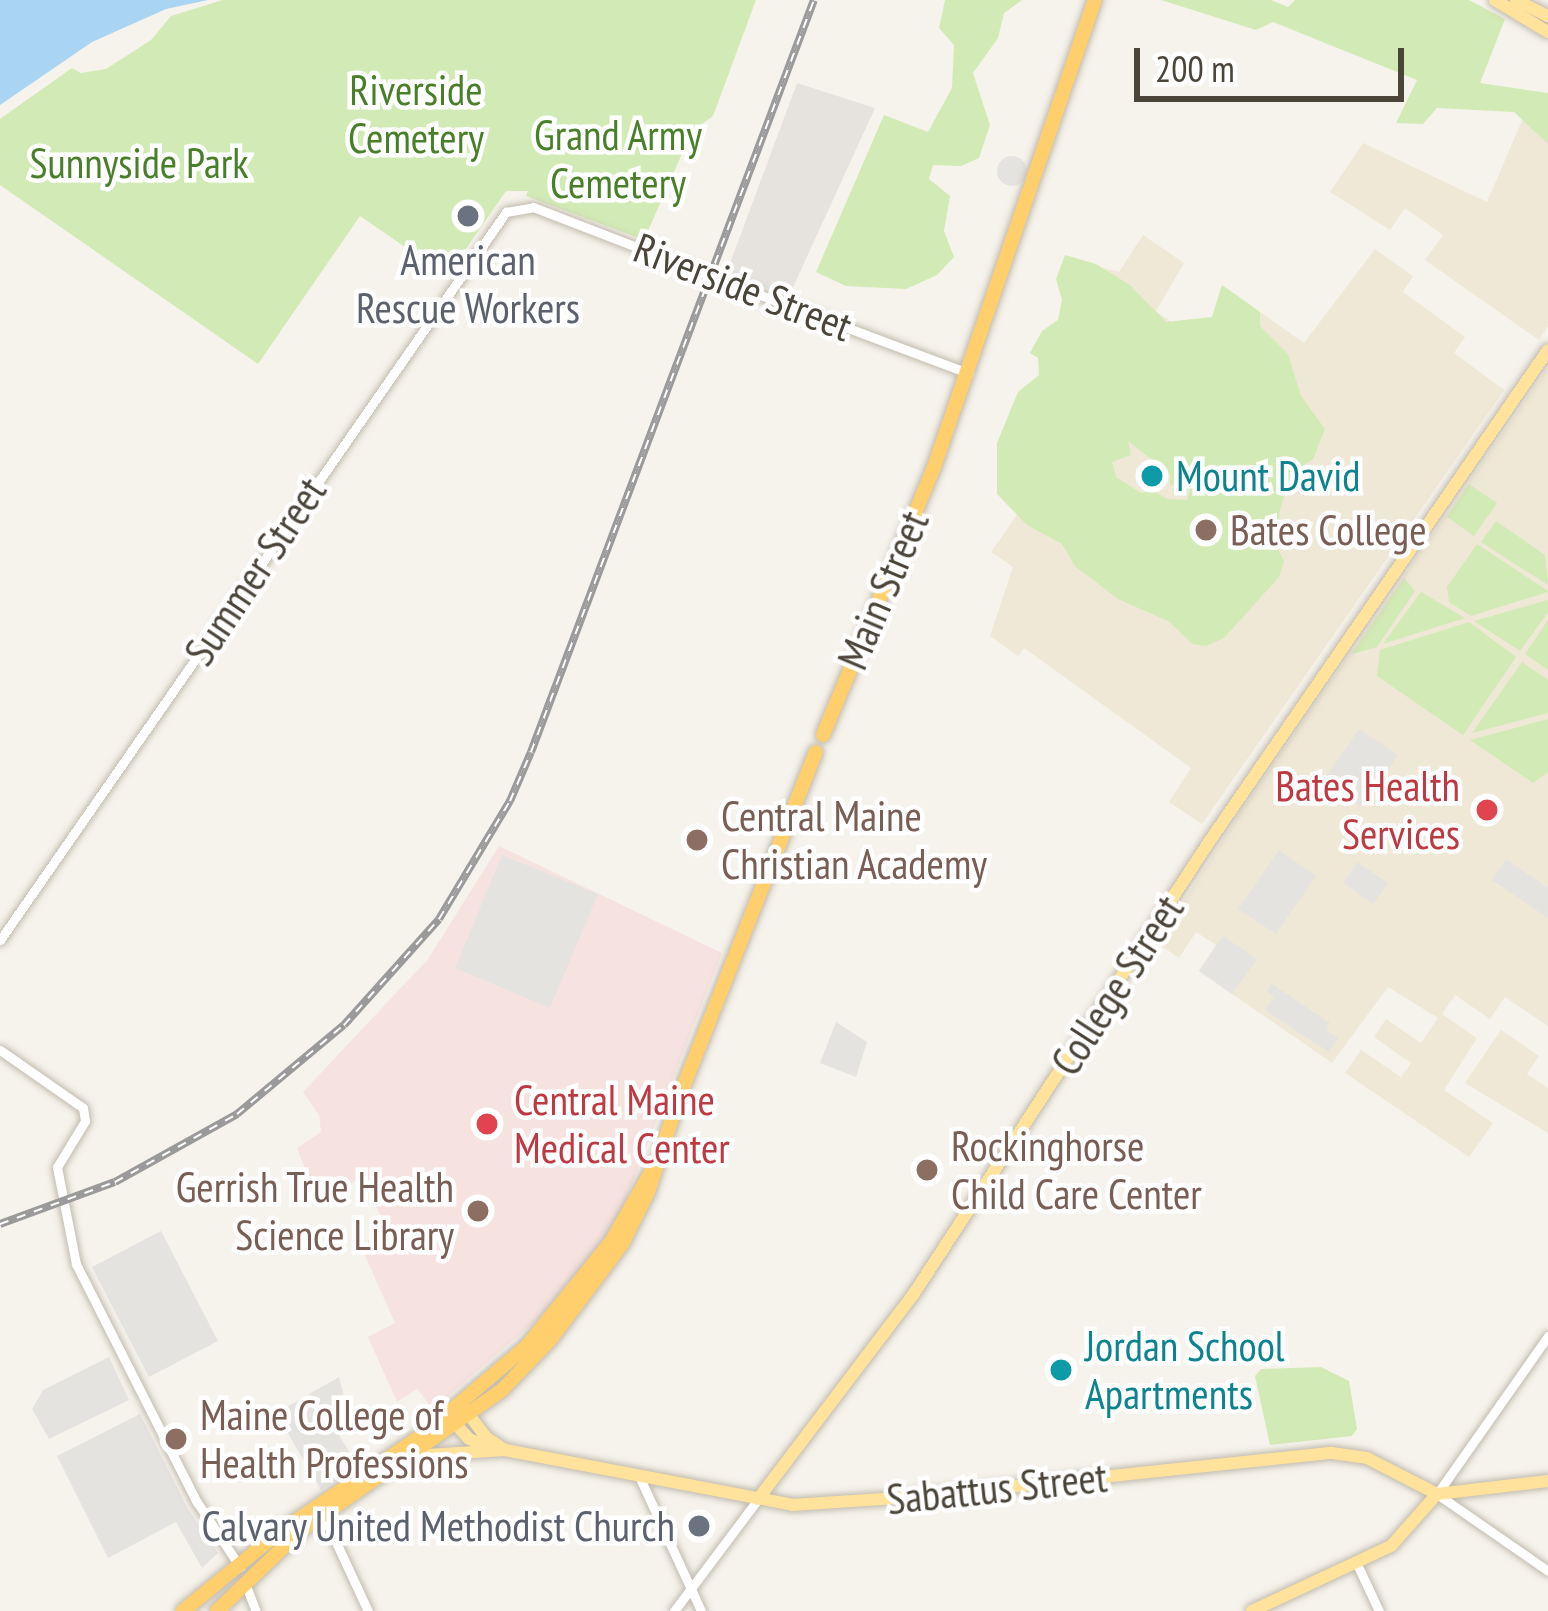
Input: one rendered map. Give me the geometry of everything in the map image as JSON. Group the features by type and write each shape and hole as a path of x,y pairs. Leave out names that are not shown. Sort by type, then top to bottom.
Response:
{"highway":[{"name":"Main Street","path":"824,735 968,373 1095,0"},
{"name":"Main Street","path":"218,1611 321,1510 525,1366 591,1287 636,1221 816,752"},
{"name":"Main Street","path":"190,1608 238,1562 412,1456 458,1415"}],"main road":[{"path":"1494,0 1548,16"},
{"path":"1513,5 1548,32"},
{"name":"College Street","path":"758,1499 913,1295 1209,842 1548,350"},
{"name":"Main Street","path":"816,752 824,735"},
{"path":"458,1415 477,1444 506,1450"},
{"path":"412,1456 506,1450"},
{"name":"Sabattus Street","path":"506,1450 792,1504 911,1498 1332,1453 1363,1456 1437,1494"},
{"path":"1252,1611 1397,1541 1437,1494 1548,1481"}],"street":[{"name":"Riverside Street","path":"516,207 550,213 968,373"},
{"name":"Summer Street","path":"0,940 426,323 498,221 516,207"},
{"path":"0,1050 86,1114 57,1167 76,1264 197,1502 238,1562 256,1611"},
{"path":"1548,1336 1437,1494 1548,1571"},
{"path":"639,1476 701,1611"},
{"name":"College Street","path":"674,1611 758,1499"},
{"path":"321,1510 368,1611"},
{"path":"1356,1562 1379,1611"}],"shaded area":[{"path":"797,83 875,108 789,296 726,274"},
{"path":"1524,116 1548,128 1548,326 1539,340 1425,260 1443,235 1405,208 1390,230 1330,192 1363,143 1487,202"},
{"path":"1012,156 1023,160 1027,171 1023,182 1012,186 1001,182 997,171 1001,160"},
{"name":"Bates College","path":"1143,235 1184,263 1156,311 1171,322 1206,336 1222,285 1304,343 1375,249 1413,276 1403,292 1465,337 1454,353 1504,390 1202,824 1169,802 1191,768 1024,648 1018,656 990,636 1013,567 991,552 1031,495 1102,268 1119,272"},
{"name":"Bates College","path":"1548,368 1548,1026 1505,997 1490,1019 1455,995 1442,1014 1477,1038 1444,1090 1493,1123 1469,1157 1345,1073 1361,1050 1401,1077 1411,1063 1374,1037 1386,1019 1421,1043 1438,1018 1388,987 1332,1063 1199,971 1216,945 1196,932 1179,958 1157,943 1239,814"},
{"path":"1359,729 1398,755 1362,807 1323,781"},
{"name":"Central Maine Medical Center","path":"499,846 722,953 616,1225 537,1320 433,1409 417,1389 397,1402 368,1337 395,1323 363,1251 381,1216 362,1178 317,1199 297,1148 321,1132 319,1115 303,1092 428,959"},
{"path":"1279,850 1316,876 1276,934 1238,909"},
{"path":"502,855 598,894 550,1008 455,968"},
{"path":"1506,859 1548,888 1548,918 1492,880"},
{"path":"1357,862 1388,883 1373,904 1343,883"},
{"path":"1223,936 1257,959 1232,994 1199,971"},
{"path":"1272,984 1330,1023 1326,1030 1338,1038 1329,1052 1265,1010 1274,997 1267,991"},
{"path":"836,1022 867,1042 856,1077 820,1063"},
{"path":"1501,1030 1539,1056 1527,1074 1548,1088 1548,1133 1465,1083"},
{"path":"161,1231 218,1341 149,1377 92,1267"},
{"path":"109,1357 129,1400 49,1439 32,1409 43,1390"},
{"path":"339,1377 349,1418 334,1427 358,1466 321,1490 276,1413"},
{"path":"140,1414 188,1509 218,1553 202,1568 176,1522 108,1558 57,1456"}],"green space":[{"path":"223,0 756,0 713,116 692,131 644,240 526,196 528,191 506,191 447,276 360,216 258,364 0,185 0,119 72,68 81,73 106,69 151,40 171,16"},
{"path":"945,0 1022,0 1004,13 998,38 973,73 990,125 979,158 961,166 933,165 929,179 950,196 944,231 954,257 937,275 906,289 846,286 816,272 884,115 928,132 952,88 954,45 939,28"},
{"path":"1161,0 1271,0 1288,7 1295,0 1469,0 1505,19 1480,83 1548,93 1548,144 1514,112 1437,108 1423,124 1396,123 1417,80 1273,22 1256,30"},
{"path":"1065,255 1096,264 1130,285 1166,322 1212,317 1222,285 1260,312 1260,326 1288,354 1301,396 1325,429 1313,459 1291,473 1280,510 1277,546 1284,561 1279,577 1224,638 1206,646 1193,644 1168,621 1118,599 1075,566 1062,544 1027,525 997,494 997,443 1018,392 1039,375 1038,358 1030,353 1042,331 1058,320 1062,300 1056,279","holes":["1128,441 1170,474 1170,485 1190,489 1187,500 1168,499 1151,490 1141,493 1116,477 1112,462 1131,455"]},
{"path":"1469,484 1497,503 1474,536 1447,517"},
{"path":"1496,521 1545,555 1548,585 1481,542"},
{"path":"1477,544 1548,592 1471,616 1449,602 1447,587"},
{"path":"1404,578 1415,591 1377,647 1352,654"},
{"path":"1421,592 1465,618 1383,644"},
{"path":"1548,600 1548,612 1520,651 1474,621"},
{"path":"1548,620 1548,670 1525,654"},
{"path":"1469,622 1516,657 1463,735 1377,676 1380,650"},
{"path":"1522,662 1548,680 1548,713 1472,733"},
{"path":"1548,719 1548,772 1533,783 1470,740"},
{"path":"1321,1367 1349,1381 1357,1429 1352,1436 1270,1445 1255,1376 1261,1369"}],"water":[{"path":"0,0 208,0 166,9 92,42 0,105"}],"railway":[{"path":"0,1224 115,1182 237,1114 344,1025 439,919 510,801 531,752 814,0"}],"place":[{"name":"American Rescue Workers","path":"468,216"},
{"name":"Mount David","path":"1152,476"},
{"name":"Bates College","path":"1206,530"},
{"name":"Bates Health Services","path":"1487,810"},
{"name":"Central Maine Christian Academy","path":"697,840"},
{"name":"Central Maine Medical Center","path":"487,1124"},
{"name":"Rockinghorse Child Care Center","path":"927,1170"},
{"name":"Gerrish True Health Science Library","path":"478,1211"},
{"name":"Jordan School Apartments","path":"1061,1370"},
{"name":"Maine College of Health Professions","path":"176,1439"},
{"name":"Calvary United Methodist Church","path":"699,1526"}],"park label":[{"name":"Riverside Cemetery","path":"416,114"},
{"name":"Grand Army Cemetery","path":"618,159"},
{"name":"Sunnyside Park","path":"139,163"}]}
